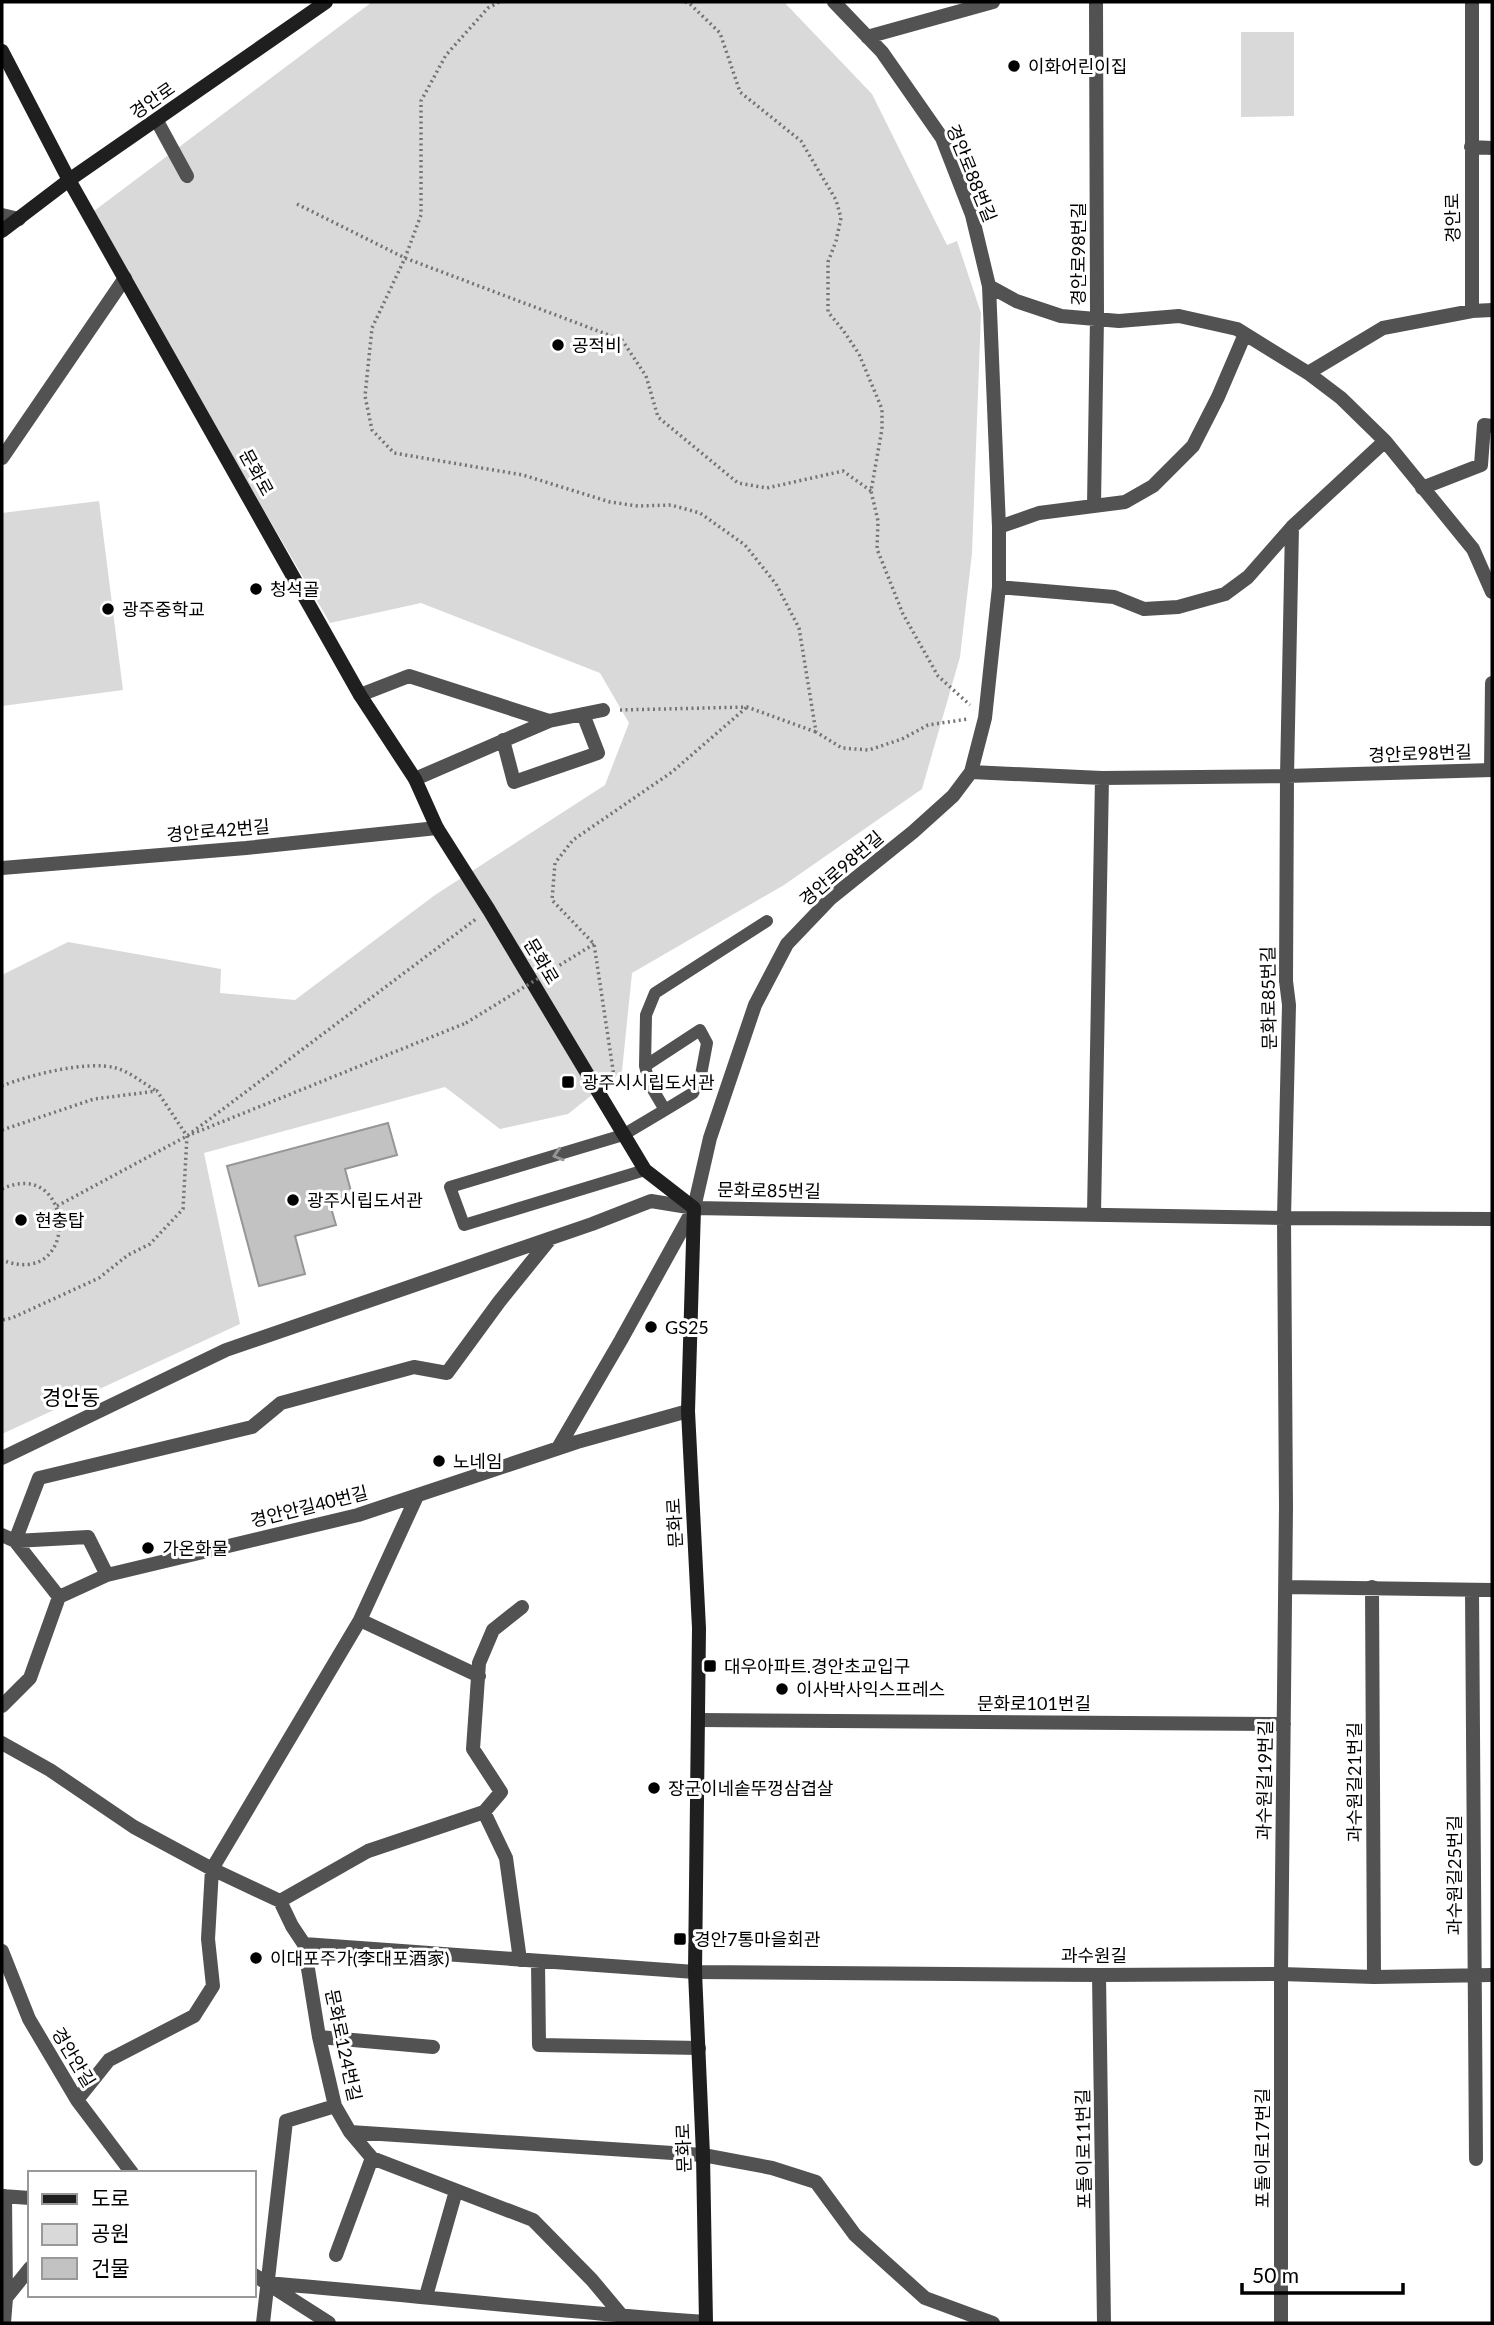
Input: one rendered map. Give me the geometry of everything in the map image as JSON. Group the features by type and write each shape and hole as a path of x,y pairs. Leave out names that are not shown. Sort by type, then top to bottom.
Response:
{"street":[{"name":"경안로","path":"2,231 69,180 326,2"},
{"name":"경안로88번길","path":"834,2 882,52 942,138 972,215 989,286 999,527"},
{"path":"867,37 993,2"},
{"name":"경안로98번길","path":"1094,505 1097,318 1096,2"},
{"name":"경안로","path":"1472,2 1472,310"},
{"name":"문화로","path":"2,51 69,180 360,695 415,779 438,828 645,1170 694,1208 688,1411 699,1628 695,1972 703,2155 706,2323"},
{"path":"157,121 187,176"},
{"path":"1471,147 1492,148"},
{"path":"2,215 19,219"},
{"path":"2,458 125,278"},
{"path":"989,286 1016,301 1060,316 1119,321 1180,316 1237,329 1308,373 1341,398 1385,441 1472,549 1492,592"},
{"path":"1308,373 1383,328 1472,310 1492,310"},
{"path":"999,527 1039,513 1125,502 1153,486 1193,446 1245,334"},
{"path":"1422,488 1481,465 1484,425 1492,426"},
{"path":"999,587 1114,597 1144,609 1178,607 1225,594 1248,577 1292,527 1385,441"},
{"name":"경안로98번길","path":"558,1448 694,1208 710,1138 755,1005 787,944 831,898 914,832 953,796 971,772 985,718 999,587 999,527"},
{"name":"문화로85번길","path":"1284,1218 1289,1005 1286,981 1287,776 1292,527"},
{"path":"360,695 409,676 549,720"},
{"path":"1492,683 1492,770"},
{"path":"415,779 549,720 603,710"},
{"path":"503,740 514,782 598,753 583,714"},
{"name":"경안로98번길","path":"971,772 1102,778 1492,770"},
{"path":"1094,1214 1102,778"},
{"name":"경안로42번길","path":"2,868 246,848 438,828"},
{"name":"문화로85번길","path":"2,1458 226,1350 551,1238 651,1200 694,1208 1492,1219"},
{"name":"과수원길19번길","path":"1281,1973 1285,1587 1284,1218"},
{"path":"8,1538 39,1478 251,1427 281,1403 414,1367 447,1373 499,1302 551,1238"},
{"name":"경안안길40번길","path":"59,1597 107,1575 358,1516 558,1448 688,1411"},
{"path":"77,2099 109,2060 194,2016 213,1986 208,1939 212,1869 360,1620 417,1496"},
{"path":"8,1538 88,1537 107,1575"},
{"path":"2,1706 30,1678 59,1597 8,1538"},
{"path":"1285,1587 1492,1590"},
{"name":"과수원길21번길","path":"1372,1587 1374,1977"},
{"name":"과수원길25번길","path":"1472,1590 1476,2159"},
{"path":"2,1743 50,1770 134,1827 212,1869 280,1901 368,1851 484,1812 501,1792 473,1749 480,1663 493,1630 522,1607"},
{"path":"360,1620 479,1676"},
{"name":"문화로101번길","path":"699,1720 1284,1724"},
{"path":"484,1812 506,1858 520,1960"},
{"name":"문화로124번길","path":"280,1901 304,1944 319,2037 335,2106 350,2132 372,2158 533,2220 626,2320"},
{"path":"304,1944 695,1972"},
{"name":"경안안길","path":"2,1951 29,2020 77,2099 131,2171"},
{"path":"538,1962 539,2045 699,2048"},
{"name":"과수원길","path":"695,1972 1100,1975 1281,1973 1374,1977 1492,1975"},
{"name":"포돌이로17번길","path":"1281,1973 1281,2323"},
{"name":"포돌이로11번길","path":"1100,1975 1104,2323"},
{"path":"319,2037 433,2046"},
{"path":"263,2323 260,2279 286,2121 335,2106"},
{"path":"350,2132 703,2155 772,2168 816,2182 855,2235 925,2298 992,2323"},
{"path":"336,2255 372,2158"},
{"path":"426,2296 456,2192"},
{"path":"4,2323 4,2196 28,2198"},
{"path":"6,2298 28,2270"},
{"path":"260,2279 626,2320 706,2323"},
{"path":"260,2279 329,2323"}],"lane":[{"path":"665,1110 649,1083 645,1066 646,1015 655,993 767,921"},
{"path":"645,1066 700,1030 708,1043 701,1075 693,1093 623,1135 450,1187 464,1225 645,1170"}],"path":[{"path":"499,2 488,8 446,55 421,102 421,215 405,258 372,328 365,396 372,429 394,453 523,475 610,502 638,506 671,505 700,513 745,545 776,584 799,628 816,732"},
{"path":"685,2 720,33 740,92 801,141 835,200 841,218 828,262 828,312 859,354 881,409 882,429 871,491 878,522 877,549 903,614 938,677 985,718"},
{"path":"297,205 405,258 622,340 646,376 658,417 738,483 767,488 843,471 871,491"},
{"path":"603,710 747,707 816,732 842,748 869,750 902,739 929,725 985,718"},
{"path":"617,1094 594,944 552,900 555,863 573,841 672,772 747,707"},
{"path":"187,1136 489,910"},
{"path":"57,1206 187,1136 466,1024 594,944"},
{"path":"2,1086 32,1074 89,1067 116,1068 157,1091 187,1136 183,1209 149,1244 128,1255 99,1278 12,1318 2,1320"},
{"path":"2,1130 94,1099 157,1091"},
{"path":"2,1189 23,1184 37,1188 48,1195 57,1206 61,1219 56,1244 37,1262 24,1265 2,1261"}],"green space":[{"path":"372,2 784,2 872,94 947,245 957,241 981,313 972,553 960,657 922,789 784,885 632,973 622,1071 568,1114 500,1129 445,1087 204,1153 240,1324 2,1434 2,975 68,942 221,969 220,993 295,1000 435,895 605,785 629,723 600,673 421,603 330,623 90,214"},
{"path":"1241,32 1294,32 1294,116 1241,117"},
{"path":"99,501 123,690 2,706 2,513"}],"building":[{"path":"388,1123 397,1155 345,1169 352,1195 329,1201 336,1225 295,1236 305,1274 259,1286 227,1166"}],"place":[{"name":"이화어린이집","path":"1014,66"},
{"name":"공적비","path":"558,345"},
{"name":"청석골","path":"256,589"},
{"name":"광주중학교","path":"108,609"},
{"name":"광주시시립도서관","path":"568,1082"},
{"name":"광주시립도서관","path":"293,1200"},
{"name":"현충탑","path":"21,1220"},
{"name":"GS25","path":"651,1327"},
{"name":"노네임","path":"439,1461"},
{"name":"가온화물","path":"148,1548"},
{"name":"대우아파트.경안초교입구","path":"710,1666"},
{"name":"이사박사익스프레스","path":"782,1689"},
{"name":"장군이네솥뚜껑삼겹살","path":"654,1788"},
{"name":"경안7통마을회관","path":"680,1939"},
{"name":"이대포주가(李대포酒家)","path":"256,1958"}],"district":[{"name":"경안동","path":"71,1396"}]}
